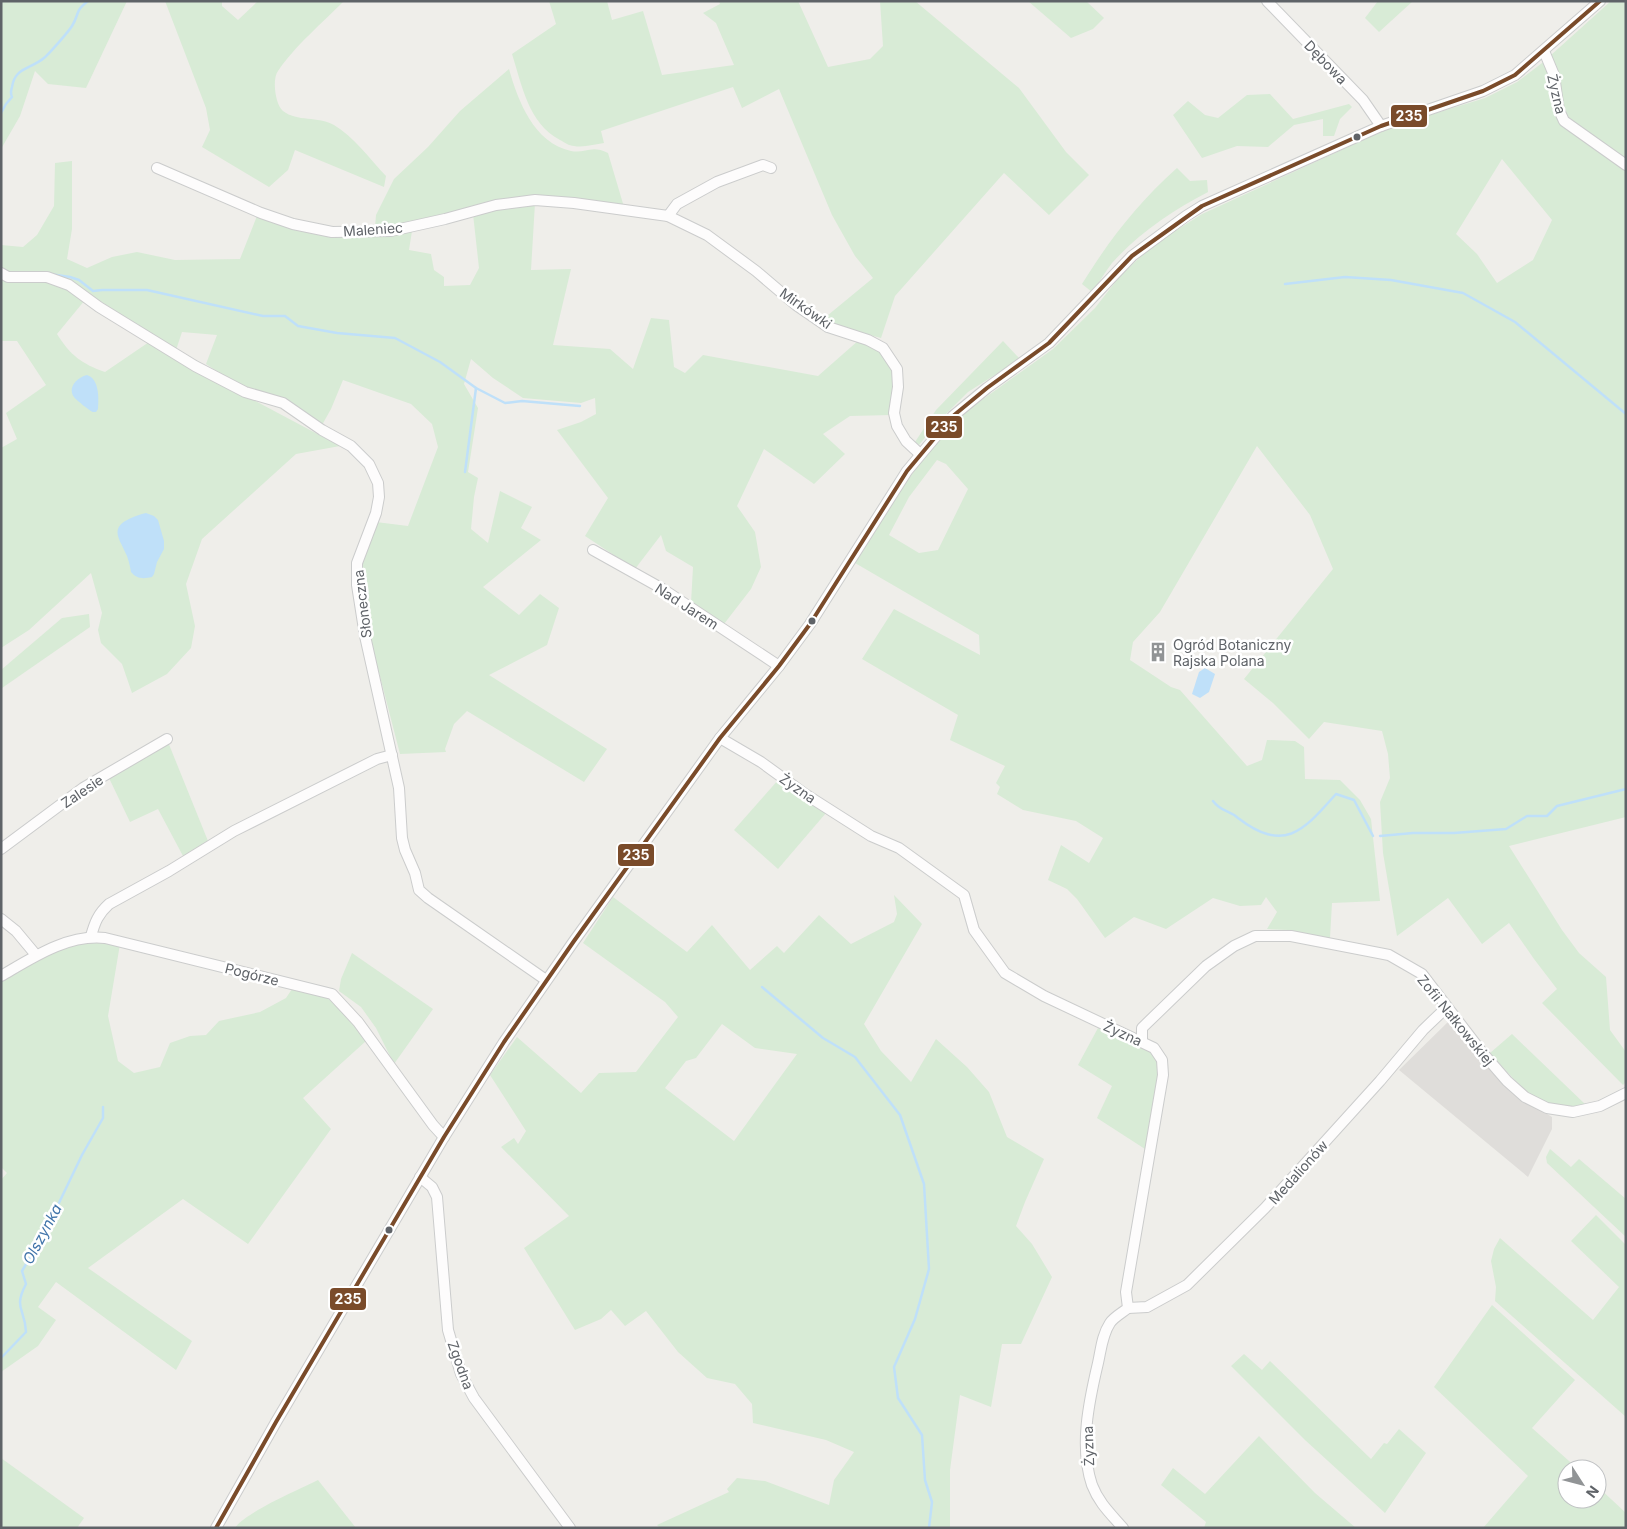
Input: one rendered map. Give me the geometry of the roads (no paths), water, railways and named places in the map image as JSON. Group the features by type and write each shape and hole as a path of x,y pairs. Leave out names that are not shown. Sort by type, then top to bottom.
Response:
{"street":[{"name":"Dębowa","path":"1267,1 1363,100 1381,126"},
{"path":"216,1528 283,1409 420,1177 504,1042 546,980 720,738 779,666 810,624 907,471 953,416 987,388 1049,343 1132,256 1186,216 1211,202 1381,126 1483,91 1515,75 1600,1"},
{"name":"Żyzna","path":"1544,51 1554,75 1559,110 1564,121 1626,165"},
{"path":"668,216 677,204 717,182 764,165 771,168"},
{"name":"Maleniec","path":"157,168 261,213 293,224 332,232 391,230 445,219 496,205 535,200 574,203 628,211"},
{"name":"Mirkówki","path":"628,211 668,216 708,235 754,269 796,305 828,327 868,340 883,348 897,369 898,387 894,413 897,426 906,441 920,454"},
{"name":"Słoneczna","path":"1,273 8,277 47,277 68,285 99,307 195,366 244,392 284,403 322,430 351,446 369,464 378,483 379,497 376,512 357,563 357,585 364,636 399,788 404,850 419,890 546,980"},
{"name":"Nad Jarem","path":"593,550 661,588 779,666"},
{"name":"Żyzna","path":"720,738 761,762 805,794 871,836 899,848 964,895 974,930 1006,973 1044,996 1154,1048 1162,1060 1163,1075 1126,1292 1128,1308 1111,1322 1104,1335 1092,1388 1087,1443 1088,1468 1092,1484 1100,1502 1123,1528"},
{"name":"Zalesie","path":"1,849 83,788 167,739"},
{"path":"91,936 100,911 109,904 234,831 377,759 392,755"},
{"path":"1,919 16,931 36,956"},
{"name":"Pogórze","path":"1,976 62,944 91,936 332,994 358,1022 427,1117 444,1137"},
{"name":"Zofii Nałkowskiej","path":"1142,1042 1142,1028 1200,972 1234,946 1255,936 1291,936 1389,955 1422,974 1480,1051 1507,1081 1525,1097 1547,1108 1573,1112 1600,1106 1626,1093"},
{"name":"Medalionów","path":"1128,1308 1147,1307 1187,1285 1265,1208 1380,1082 1423,1030 1448,1007"},
{"name":"Zgodna","path":"420,1177 432,1187 437,1197 448,1330 461,1374 474,1398 570,1528"}],"water":[{"path":"87,375 96,384 98,409 96,412 83,405 72,393 74,383"},
{"path":"146,513 158,520 164,541 164,549 152,577 143,578 131,572 128,558 119,539 118,530 124,522"},
{"path":"1205,668 1215,674 1209,692 1200,698 1192,694 1199,672"}],"waterway":[{"path":"1,113 12,97 11,91 16,76 24,69 39,62 50,52 70,29 79,10 88,1"},
{"path":"50,274 79,280 93,291 147,290 263,316 285,316 298,326 337,333 395,338 440,362 476,388 505,403 522,401 580,406"},
{"path":"1285,284 1345,277 1391,280 1463,293 1515,322 1626,414"},
{"path":"465,472 476,388"},
{"path":"1380,836 1506,829 1527,816 1547,816 1557,806 1626,789"},
{"path":"1213,801 1219,807 1235,815 1254,829 1281,836 1293,833 1303,827 1336,794 1354,800 1373,836"},
{"path":"762,987 823,1038 855,1057 900,1115 924,1184 929,1269 915,1319 894,1367 898,1398 922,1435 925,1480 932,1502 929,1528"},
{"name":"Olszynka","path":"1,1358 26,1332 20,1304 22,1292 26,1284 22,1271 44,1234 82,1155 103,1118 103,1107"}],"place":[{"name":"Ogród Botaniczny Rajska Polana","path":"1158,652"}]}
